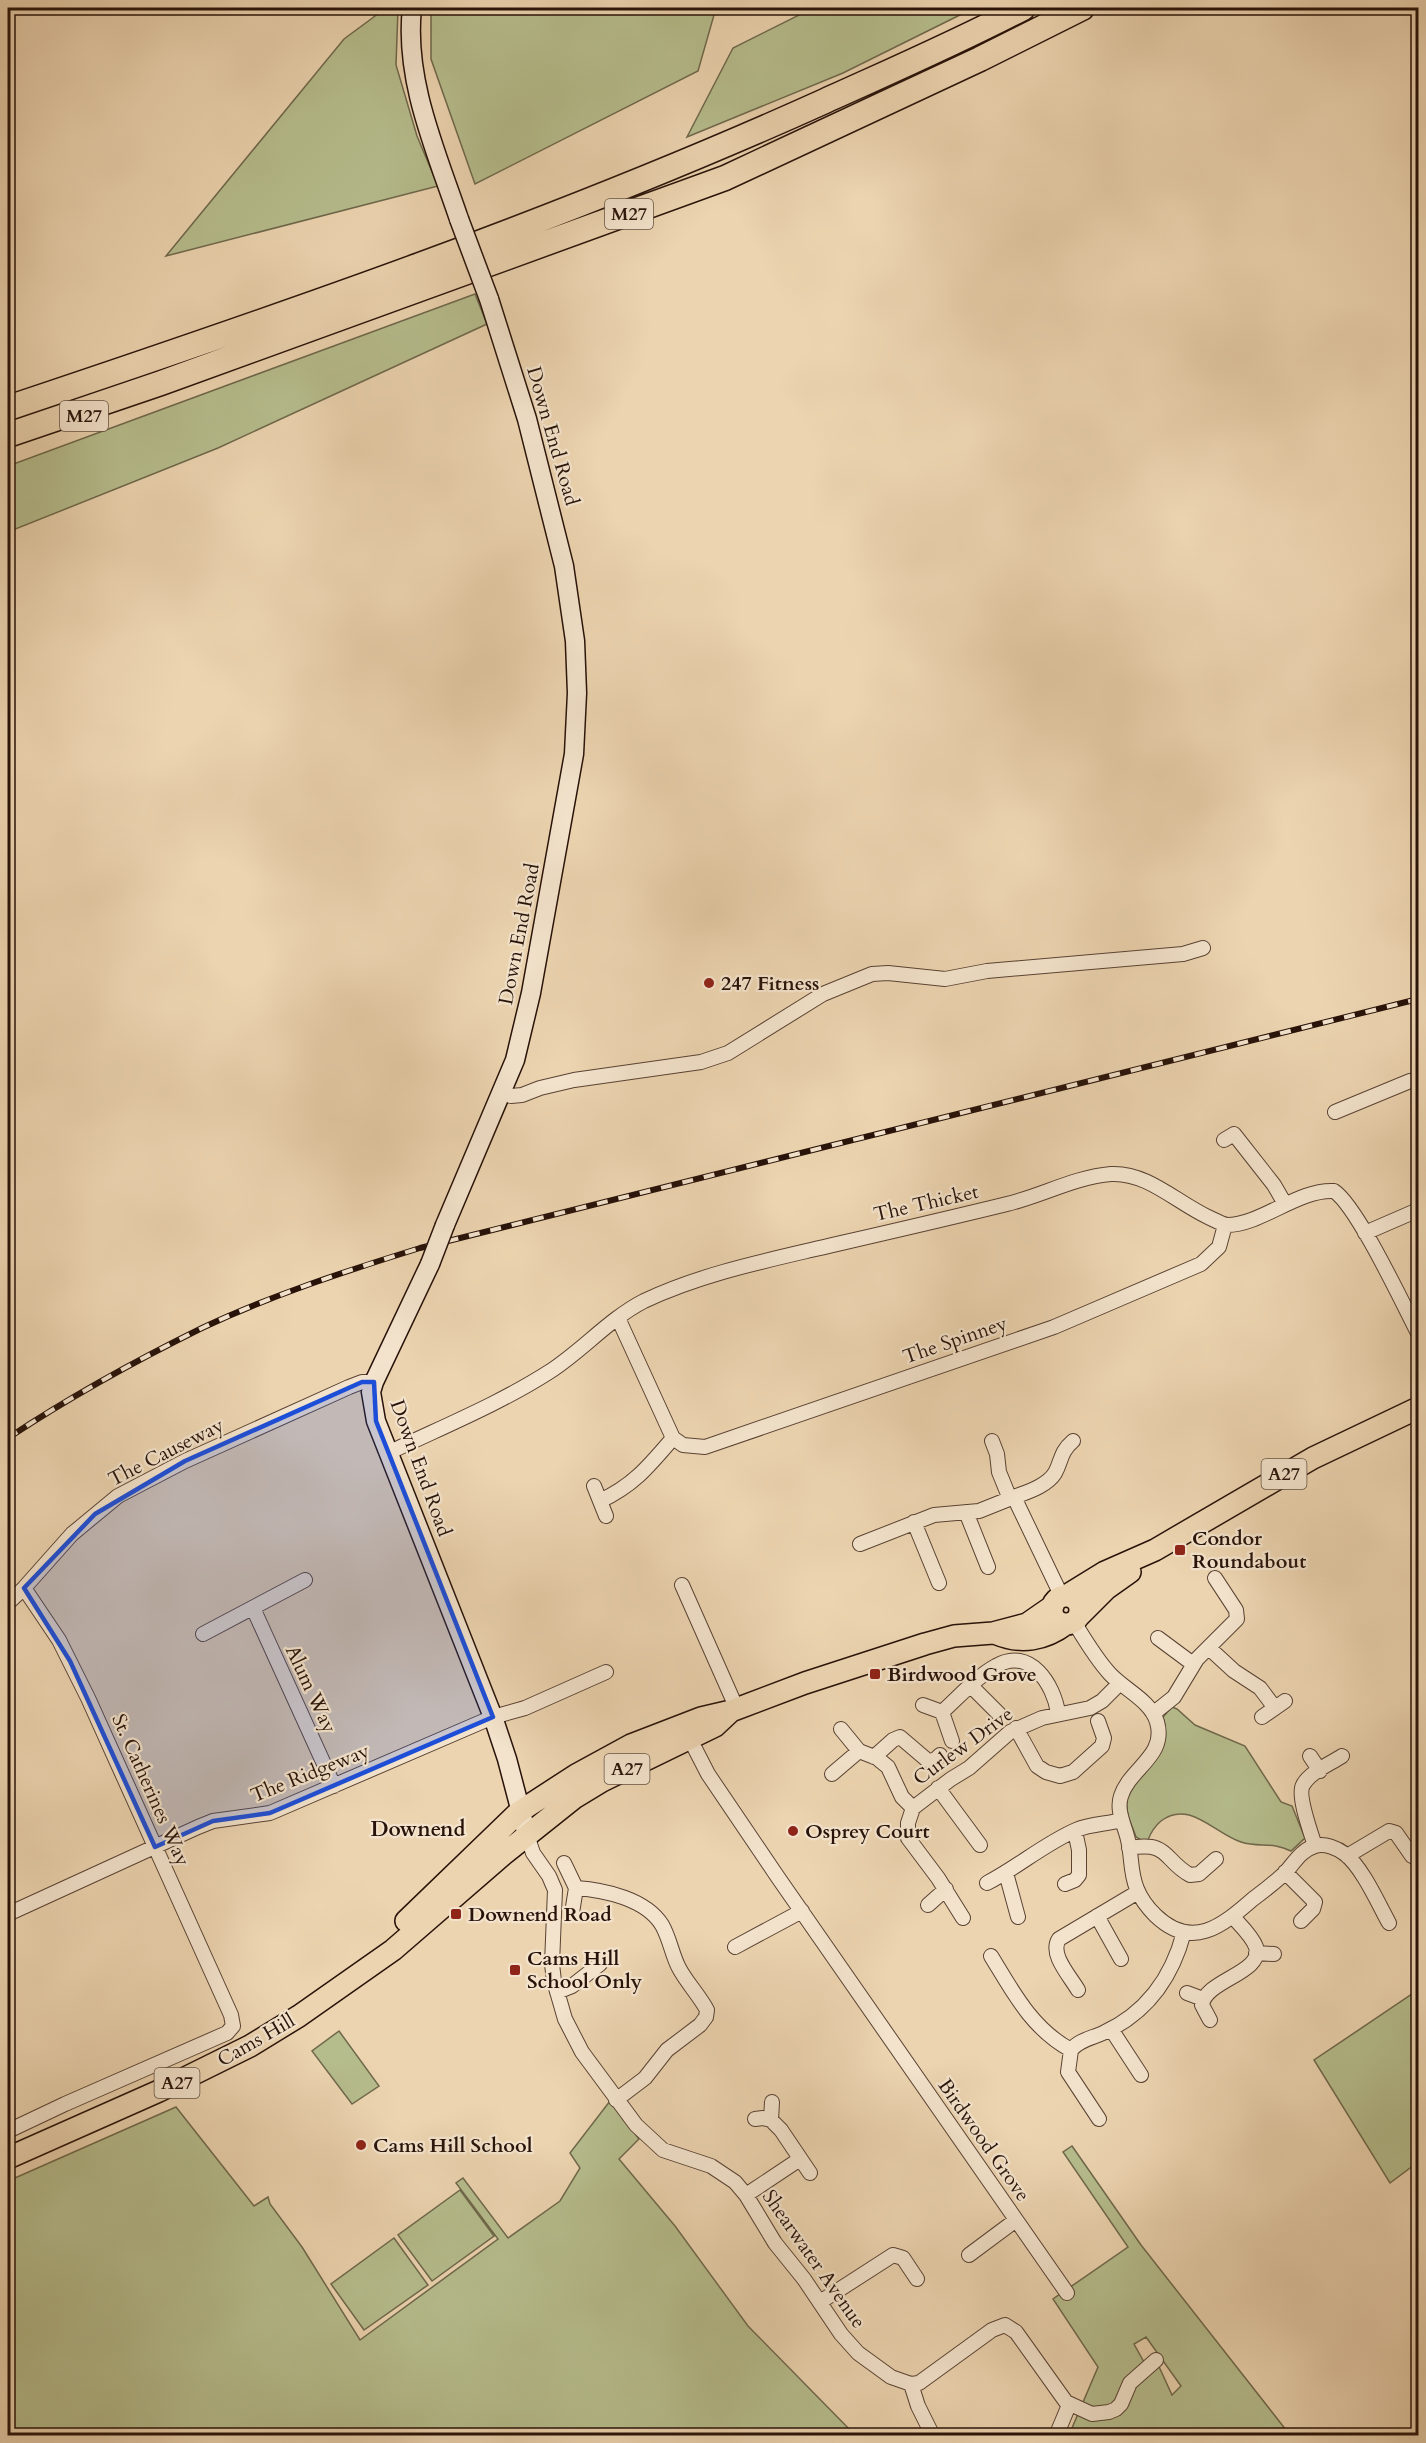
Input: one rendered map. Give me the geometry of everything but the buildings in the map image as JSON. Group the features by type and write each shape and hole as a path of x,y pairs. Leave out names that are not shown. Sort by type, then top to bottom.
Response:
{"highway":[{"name":"M27","path":"8,408 267,321 495,237 711,153 967,37 1023,8"},
{"name":"M27","path":"8,435 161,383 725,178 980,59 1082,8"},
{"name":"M27","path":"8,394 495,237"},
{"name":"M27","path":"8,449 161,383"}],"main road":[{"name":"A27","path":"519,1812 576,1775 631,1746 701,1718 734,1710 813,1680 925,1644 963,1634 993,1633 1027,1624 1060,1599 1105,1572 1155,1550 1313,1458 1419,1408"},
{"name":"A27","path":"993,1633 1010,1640 1030,1640 1050,1634 1073,1621 1106,1589 1145,1562 1155,1550"},
{"path":"1060,1599 1055,1619 1073,1621"},
{"name":"A27","path":"527,1834 584,1791 715,1726 734,1710"},
{"name":"Cams Hill","path":"337,1989 519,1812"},
{"name":"Cams Hill","path":"8,2158 159,2091 250,2046 299,2016 393,1950 527,1834"}],"street":[{"name":"Down End Road","path":"412,8 411,55 415,80 436,153 489,299 527,419 564,566 575,641 577,693 574,754 563,824 524,1027 515,1060 430,1264 371,1392 373,1406 388,1453 493,1717 527,1834"},
{"path":"502,1093 511,1096 522,1095 574,1080 701,1062 728,1053 823,993 872,974 888,972 945,980 987,970 1183,954 1203,948"},
{"path":"1335,1112 1410,1081 1419,1080"},
{"path":"1226,1122 1229,1137 1274,1185 1285,1204"},
{"name":"The Thicket","path":"388,1453 523,1388 553,1369 618,1318 641,1303 697,1280 765,1261 1011,1203 1093,1177 1110,1174 1133,1176 1146,1181 1193,1210 1226,1225"},
{"path":"1226,1225 1255,1218 1316,1192 1334,1191 1346,1202 1365,1233 1419,1333"},
{"path":"1365,1233 1419,1210"},
{"name":"The Spinney","path":"672,1438 683,1445 705,1447 1054,1327 1201,1264 1219,1247 1226,1225"},
{"path":"600,1501 622,1491 647,1468 672,1438 618,1318"},
{"name":"The Causeway","path":"8,1603 72,1534 118,1496 185,1461 349,1387 362,1382 374,1382"},
{"path":"992,1441 997,1454 999,1472 1060,1599"},
{"path":"860,1544 934,1515 989,1509 1039,1487 1053,1477 1062,1454 1073,1441"},
{"path":"594,1486 606,1516"},
{"path":"966,1512 988,1567"},
{"path":"914,1522 939,1583"},
{"path":"1154,1713 1174,1697 1193,1665 1235,1623 1237,1614 1215,1578"},
{"path":"203,1634 304,1580"},
{"path":"682,1585 734,1710"},
{"name":"St. Catherines Way","path":"24,1588 59,1640 79,1679 231,2015"},
{"name":"Alum Way","path":"253,1608 334,1786"},
{"path":"1073,1621 1096,1657 1120,1683 1154,1713 1160,1734 1154,1753 1124,1788 1119,1803 1129,1848 1132,1875 1138,1892 1157,1917 1191,1934 1207,1931 1233,1917 1285,1872 1301,1854 1314,1846 1327,1846 1347,1856 1389,1923"},
{"path":"1158,1638 1174,1644 1193,1665"},
{"path":"1209,1648 1234,1671 1280,1705 1262,1717"},
{"path":"942,1712 989,1670 1003,1662 1017,1661 1029,1664 1042,1673 1056,1700 1058,1713"},
{"name":"The Ridgeway","path":"8,1914 213,1821 270,1814 493,1717 525,1708 606,1672"},
{"name":"Curlew Drive","path":"963,1918 946,1889 908,1838 908,1823 913,1808 969,1768 995,1743 1016,1728 1058,1713 1090,1708 1102,1701 1120,1683"},
{"path":"971,1686 999,1714"},
{"path":"923,1705 942,1712"},
{"path":"942,1712 952,1741"},
{"path":"1016,1728 1037,1766 1056,1776 1071,1779 1101,1746 1104,1738 1098,1721"},
{"path":"841,1729 859,1751 874,1757 888,1767 902,1797 913,1808"},
{"path":"874,1757 900,1737 927,1760 934,1761 940,1755"},
{"name":"Birdwood Grove","path":"690,1739 708,1774 1067,2293"},
{"path":"832,1774 859,1751"},
{"path":"1310,1756 1320,1771"},
{"path":"1314,1846 1301,1790 1305,1782 1342,1756"},
{"path":"938,1788 980,1845"},
{"path":"987,1883 1041,1849 1075,1831 1122,1820"},
{"path":"1347,1856 1387,1824 1412,1856 1419,1856"},
{"path":"1065,1884 1075,1880 1079,1875 1079,1850 1075,1831"},
{"name":"Shearwater Avenue","path":"527,1834 533,1852 549,1876 555,1890 552,1964 557,1992 570,2033 616,2100 636,2125 663,2150 723,2172 746,2195 775,2243 858,2354 891,2378 911,2384"},
{"path":"1129,1848 1146,1847 1162,1850 1190,1875 1200,1874 1216,1858"},
{"path":"564,1863 576,1888 572,1913"},
{"path":"1285,1872 1315,1902 1313,1909 1301,1922"},
{"path":"1006,1873 1018,1917"},
{"path":"622,1897 626,1883"},
{"path":"576,1888 603,1891 622,1897 641,1906 657,1918 680,1970 707,2010 706,2017 700,2025 667,2050 645,2078 616,2100"},
{"path":"928,1905 946,1889"},
{"path":"1072,1988 1055,1952 1056,1943 1059,1939 1138,1892"},
{"path":"735,1947 802,1911"},
{"path":"1097,1916 1121,1959"},
{"path":"1210,2020 1203,2010 1203,1999 1210,1991 1249,1966 1256,1953 1255,1945 1233,1917"},
{"path":"1100,2119 1068,2072 1071,2049 1079,2042 1111,2029 1137,2013 1152,1998 1170,1970 1184,1932"},
{"path":"1256,1953 1274,1954"},
{"path":"991,1956 1023,2008 1038,2026 1071,2049"},
{"path":"557,1992 572,1986 600,1964"},
{"path":"1187,1993 1203,1999"},
{"name":"Cams Hill","path":"8,2131 227,2033 233,2026 231,2015"},
{"path":"1111,2029 1122,2059 1141,2075"},
{"path":"771,2120 772,2102"},
{"path":"755,2119 771,2120 781,2130 810,2173"},
{"path":"746,2195 800,2159"},
{"path":"969,2255 1016,2220"},
{"path":"820,2302 893,2255 903,2258 917,2279"},
{"path":"933,2436 918,2406 911,2384 928,2377 992,2330 1005,2325 1016,2332 1069,2405 1092,2414 1116,2409 1121,2404 1130,2383 1156,2360"},
{"path":"1058,2430 1069,2405"}],"highlighted area":[{"path":"362,1382 374,1382 376,1421 493,1717 270,1813 213,1821 155,1847 70,1661 24,1588 95,1514 185,1461"}],"green space":[{"path":"386,8 398,9 396,65 417,136 438,186 166,256 344,39"},
{"path":"431,8 716,8 698,71 475,184 431,59"},
{"path":"813,8 974,8 843,73 687,137 733,48"},
{"path":"475,294 487,324 218,448 8,532 8,466"},
{"path":"1172,1707 1195,1725 1245,1746 1281,1802 1292,1806 1305,1838 1291,1851 1277,1846 1241,1842 1202,1820 1182,1814 1171,1815 1161,1821 1153,1829 1148,1840 1136,1837 1127,1810 1130,1789 1158,1754 1165,1732 1163,1717"},
{"path":"1418,1990 1418,2162 1390,2183 1314,2060"},
{"path":"339,2031 379,2086 352,2104 312,2051"},
{"path":"610,2101 639,2139 619,2159 675,2226 748,2326 855,2435 8,2435 8,2181 176,2107 254,2206 268,2197 270,2204 302,2247 360,2340 498,2239 456,2183 463,2178 508,2238 560,2201 580,2168 570,2153"},
{"path":"1072,2146 1141,2245 1290,2435 1069,2435 1098,2367 1053,2299 1128,2247 1063,2152","holes":["1146,2337 1181,2386 1172,2395 1156,2360 1144,2362 1134,2344"]},
{"path":"460,2190 494,2236 432,2281 398,2235"},
{"path":"394,2238 428,2285 364,2330 331,2284"}],"railway":[{"path":"8,1438 103,1380 228,1316 282,1294 420,1248 1418,999"}],"place":[{"name":"247 Fitness","path":"709,983"},
{"name":"Condor Roundabout","path":"1180,1550"},
{"name":"Birdwood Grove","path":"875,1674"},
{"name":"Osprey Court","path":"793,1831"},
{"name":"Downend Road","path":"456,1914"},
{"name":"Cams Hill School Only","path":"515,1970"},
{"name":"Cams Hill School","path":"361,2145"}],"district":[{"name":"Downend","path":"418,1829"}]}
